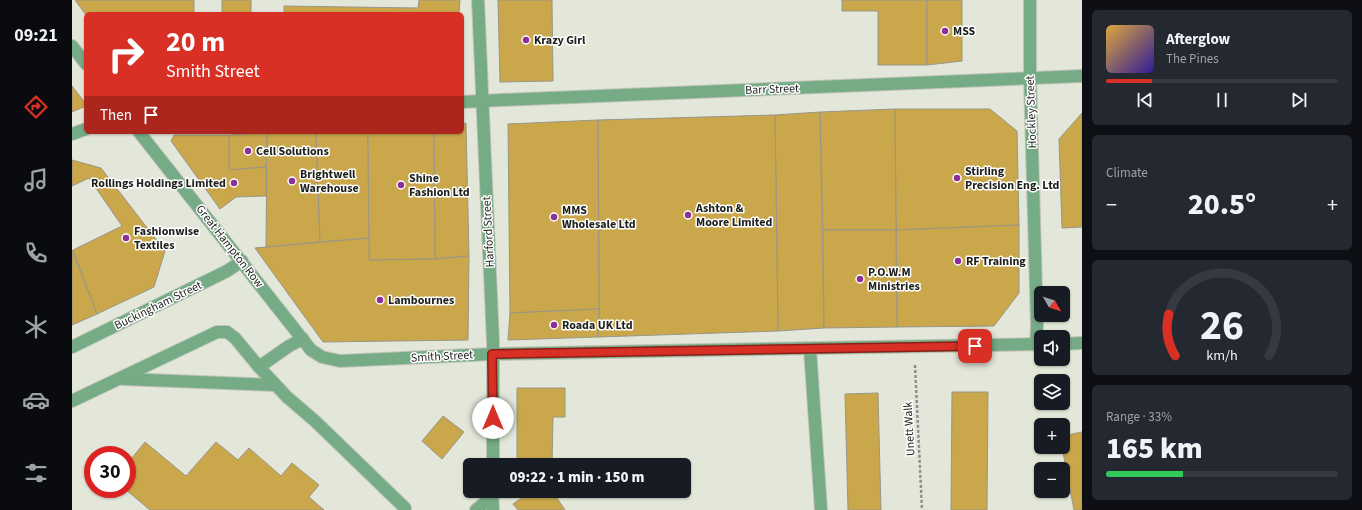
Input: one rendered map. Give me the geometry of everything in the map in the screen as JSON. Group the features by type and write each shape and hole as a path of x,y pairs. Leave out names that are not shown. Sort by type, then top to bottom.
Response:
{"street":[{"name":"Harford Street","path":"478,0 492,354 492,458"},
{"name":"Hockley Street","path":"1030,0 1030,78 1038,330"},
{"path":"72,46 84,61"},
{"name":"Barr Street","path":"464,102 1082,76"},
{"path":"72,134 84,130"},
{"name":"Great Hampton Row","path":"141,134 311,350 322,357"},
{"name":"Buckingham Street","path":"72,347 227,271 242,261"},
{"path":"72,401 218,332 227,332 235,338 287,397 315,421 405,508"},
{"path":"259,367 289,346 303,339"},
{"path":"1070,344 1082,343"},
{"name":"Smith Street","path":"322,357 340,361 492,354 1034,344"},
{"path":"810,348 821,510"},
{"path":"120,379 275,385"},
{"path":"476,510 488,498"},
{"path":"492,498 493,510"}],"path":[{"name":"Unett Walk","path":"914,347 922,510"}],"building":[{"path":"75,0 194,0 194,12 84,12"},
{"path":"222,0 251,0 251,12 222,12"},
{"path":"419,0 460,0 459,12 284,12 284,6 418,8"},
{"name":"Krazy Girl","path":"498,0 552,0 553,81 500,82"},
{"path":"842,0 927,0 927,65 878,65 878,11 842,11"},
{"name":"MSS","path":"927,0 962,0 962,61 927,65"},
{"path":"72,86 84,101 84,107 72,112"},
{"name":"Stirling Precision Eng. Ltd","path":"895,109 990,109 1017,131 1019,225 896,230"},
{"path":"895,109 896,230 823,230 820,112"},
{"path":"820,112 824,328 778,331 775,115"},
{"path":"1082,113 1082,227 1062,228 1059,139"},
{"name":"Ashton & Moore Limited","path":"775,115 778,331 598,337 598,120"},
{"name":"MMS Wholesale Ltd","path":"598,120 599,309 510,313 508,124"},
{"path":"466,123 469,256 435,259 434,134 464,134 464,124"},
{"name":"Brightwell Warehouse","path":"267,134 316,134 320,242 266,247"},
{"name":"Cell Solutions","path":"267,134 266,167 229,170 229,135"},
{"path":"316,134 368,134 369,238 320,242"},
{"name":"Shine Fashion Ltd","path":"368,134 434,134 435,259 369,260"},
{"name":"Rollings Holdings Limited","path":"174,135 229,135 229,170 266,167 266,196 236,197 220,209 171,141"},
{"name":"Fashionwise Textiles","path":"72,160 101,168 165,251 154,287 97,314 73,250 122,226 89,178 72,186"},
{"name":"RF Training","path":"1019,225 1019,293 994,326 897,327 896,230"},
{"name":"P.O.W.M Ministries","path":"823,230 896,230 897,327 824,328"},
{"name":"Lambournes","path":"369,238 369,260 435,259 469,256 468,340 323,342 255,248"},
{"path":"72,250 97,314 72,325"},
{"name":"Roada UK Ltd","path":"599,309 598,337 508,340 510,313"},
{"path":"517,388 565,388 565,417 553,417 552,458 517,458"},
{"path":"952,392 988,392 987,510 951,510"},
{"path":"878,393 881,510 848,510 845,394"},
{"path":"443,416 464,432 442,459 422,441"},
{"path":"1082,432 1082,510 1074,510 1070,489 1070,462 1065,462 1063,454 1070,454 1070,435"},
{"path":"145,442 186,476 216,442 238,460 249,448 281,476 292,463 319,485 309,497 324,510 150,510 136,498 136,453"},
{"path":"522,498 557,498 565,510 518,510 513,504"}],"place":[{"name":"MSS","path":"945,31"},
{"name":"Krazy Girl","path":"526,40"},
{"name":"Cell Solutions","path":"248,151"},
{"name":"Stirling Precision Eng. Ltd","path":"957,178"},
{"name":"Brightwell Warehouse","path":"292,181"},
{"name":"Rollings Holdings Limited","path":"234,183"},
{"name":"Shine Fashion Ltd","path":"401,185"},
{"name":"Ashton & Moore Limited","path":"688,215"},
{"name":"MMS Wholesale Ltd","path":"554,217"},
{"name":"Fashionwise Textiles","path":"126,238"},
{"name":"RF Training","path":"958,261"},
{"name":"P.O.W.M Ministries","path":"860,279"},
{"name":"Lambournes","path":"380,300"},
{"name":"Roada UK Ltd","path":"554,325"}],"route":[{"path":"493,418 492,354 975,346"}]}
